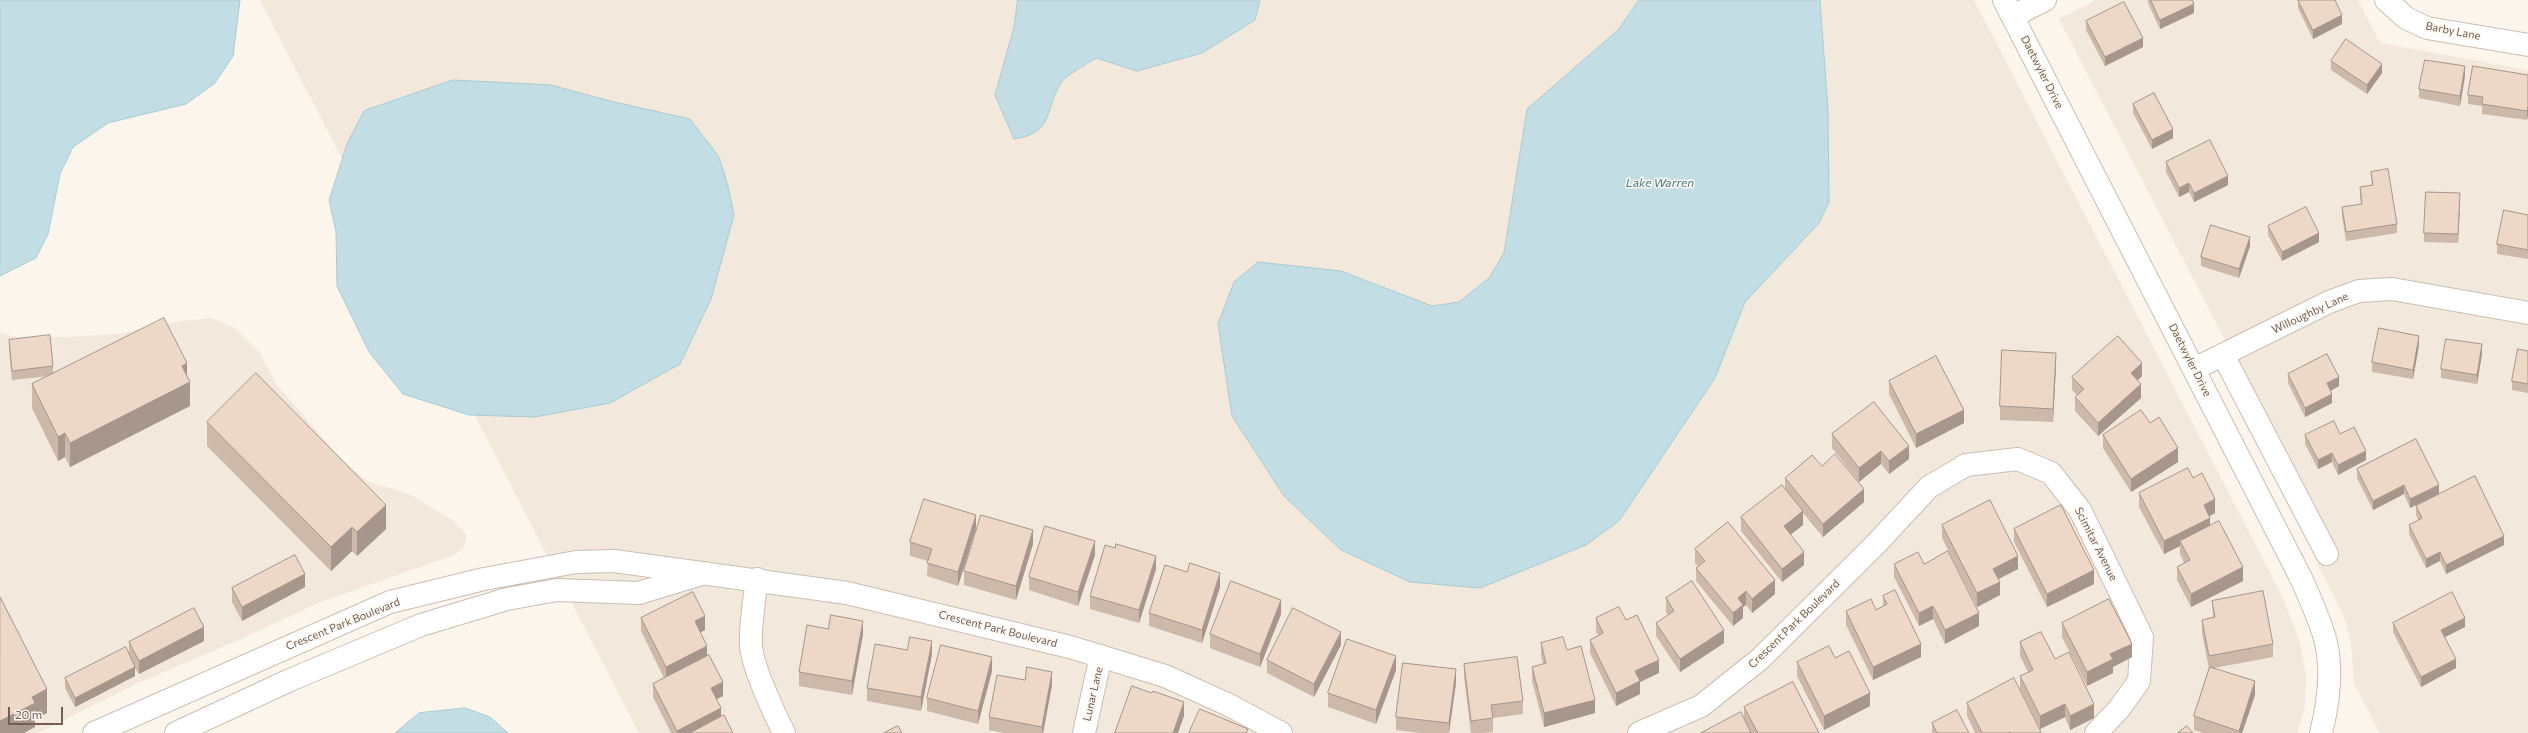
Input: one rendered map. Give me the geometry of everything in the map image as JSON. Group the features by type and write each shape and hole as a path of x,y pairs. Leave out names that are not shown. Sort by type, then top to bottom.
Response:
{"street":[{"path":"2009,8 2044,0"},
{"name":"Barby Lane","path":"2386,0 2406,18 2426,28 2528,45"},
{"name":"Daetwyler Drive","path":"2009,8 2302,578 2324,634 2329,670 2327,707 2322,733"},
{"name":"Willoughby Lane","path":"2194,369 2329,302 2359,292 2392,289 2528,313"},
{"path":"2223,355 2327,554"},
{"name":"Scimitar Avenue","path":"1929,487 1966,465 2018,459 2051,473 2080,510 2142,638 2138,681 2119,708 2096,733"},
{"name":"Crescent Park Boulevard","path":"1639,733 1701,706 1760,659 1875,545 1929,487"},
{"path":"614,561 614,593"},
{"name":"Crescent Park Boulevard","path":"94,733 115,728 390,602 484,579 576,562 614,561 701,574 757,579 847,593 1101,656 1165,676 1229,705 1281,733"},
{"name":"Crescent Park Boulevard","path":"176,733 290,680 421,625 507,599 557,590 639,593 701,574"},
{"path":"757,579 753,602 751,648 770,705 784,733"},
{"name":"Lunar Lane","path":"1084,733 1101,656"}],"shaded area":[{"path":"260,0 1974,0 2282,596 2299,639 2306,675 2305,707 2297,733 639,733"},
{"path":"2096,0 2358,0 2380,43 2528,70 2528,733 2380,733 2354,683 2351,644 2345,619 2317,563 2335,553 2059,19"},
{"path":"211,318 235,328 259,352 277,385 342,460 367,481 411,495 452,520 466,534 465,546 454,555 318,603 241,639 138,683 38,733 0,733 0,333 18,337 68,337 118,334 175,322"}],"water":[{"path":"0,0 240,0 233,56 215,83 186,104 108,123 73,147 60,174 48,234 36,258 0,276"},
{"path":"1018,0 1260,0 1255,20 1202,53 1137,71 1096,58 1063,80 1042,126 1027,136 1014,139 995,95 1014,27"},
{"name":"Lake Warren","path":"1639,0 1820,0 1828,111 1829,202 1819,223 1745,302 1715,378 1619,521 1586,545 1480,588 1410,582 1341,550 1284,496 1232,416 1218,324 1234,282 1258,262 1341,271 1432,306 1459,302 1489,278 1504,253 1527,109 1618,30"},
{"path":"453,80 551,85 610,101 690,119 719,157 728,186 734,215 711,299 680,364 610,403 535,417 469,415 403,394 369,352 337,286 336,232 329,200 347,144 364,111"},
{"path":"465,708 490,717 508,733 395,733 419,713"}],"building":[{"path":"2151,0 2192,0 2194,4 2160,20"},
{"path":"2298,0 2335,0 2342,15 2313,30"},
{"path":"2124,2 2143,38 2105,57 2086,21"},
{"path":"2346,39 2382,64 2367,85 2331,61"},
{"path":"2425,60 2465,66 2460,96 2419,89"},
{"path":"2473,66 2528,75 2527,111 2482,104 2483,97 2468,95"},
{"path":"2154,93 2173,129 2152,140 2133,104"},
{"path":"2210,140 2228,176 2194,193 2189,183 2179,188 2166,162"},
{"path":"2388,169 2397,224 2346,232 2342,207 2362,204 2360,187 2373,185 2371,172"},
{"path":"2426,192 2460,193 2458,234 2424,233"},
{"path":"2306,207 2319,233 2282,252 2268,226"},
{"path":"2504,210 2528,215 2528,250 2497,244"},
{"path":"2211,225 2250,237 2239,269 2201,257"},
{"path":"164,318 187,363 182,366 190,382 70,443 65,433 58,437 32,384"},
{"path":"2379,328 2419,336 2413,370 2372,362"},
{"path":"50,335 53,366 12,371 9,340"},
{"path":"2118,336 2142,363 2131,373 2141,384 2098,423 2075,397 2084,389 2072,377"},
{"path":"2446,339 2482,344 2477,375 2441,369"},
{"path":"2518,349 2528,351 2528,384 2512,381"},
{"path":"2002,350 2056,353 2053,409 2000,406"},
{"path":"2327,354 2339,377 2327,383 2332,394 2305,408 2288,374"},
{"path":"1936,356 1964,410 1916,434 1889,381"},
{"path":"256,373 386,505 357,532 352,527 331,547 207,422"},
{"path":"1874,402 1909,446 1889,461 1881,451 1859,468 1832,434"},
{"path":"2141,410 2150,423 2159,417 2178,448 2131,479 2103,435"},
{"path":"2334,421 2340,434 2354,427 2366,451 2338,465 2332,453 2318,460 2305,435"},
{"path":"2416,439 2439,485 2410,499 2404,485 2373,501 2357,469"},
{"path":"1835,454 1864,489 1823,524 1785,478 1812,455 1822,466"},
{"path":"2188,468 2193,478 2202,473 2215,499 2204,505 2210,518 2164,541 2139,493"},
{"path":"2475,476 2504,536 2446,565 2440,552 2426,559 2409,525 2422,518 2416,506"},
{"path":"1782,485 1803,511 1784,526 1804,552 1782,569 1741,517"},
{"path":"924,499 976,515 958,572 927,563 932,549 910,542"},
{"path":"1990,500 2018,556 1993,569 2000,582 1977,593 1942,525"},
{"path":"2061,505 2094,570 2047,594 2014,529"},
{"path":"981,515 1033,530 1016,586 964,571"},
{"path":"2219,521 2243,567 2191,594 2177,567 2190,560 2180,541"},
{"path":"1728,522 1775,580 1752,599 1746,591 1738,598 1743,605 1733,613 1696,568 1705,561 1695,549"},
{"path":"1045,526 1095,541 1078,592 1029,577"},
{"path":"1116,544 1156,556 1139,610 1090,596 1105,545 1115,548"},
{"path":"1948,551 1979,613 1945,630 1933,606 1919,613 1894,564 1918,552 1924,564"},
{"path":"295,555 305,574 242,607 232,588"},
{"path":"1190,563 1220,573 1202,630 1149,613 1165,565 1187,572"},
{"path":"1231,581 1281,600 1260,654 1210,634"},
{"path":"1692,581 1724,630 1680,659 1656,623 1674,611 1666,598"},
{"path":"1895,590 1921,644 1873,667 1846,611 1871,599 1876,610 1887,604 1883,596"},
{"path":"2263,591 2273,644 2209,656 2202,620 2215,617 2212,601"},
{"path":"693,592 705,616 695,621 707,646 666,667 641,618"},
{"path":"2452,592 2465,618 2441,630 2456,659 2421,677 2393,623"},
{"path":"0,597 47,689 32,697 35,703 0,721"},
{"path":"2109,599 2132,644 2110,654 2113,659 2087,672 2062,623"},
{"path":"1619,607 1626,620 1637,615 1659,660 1635,671 1640,681 1616,693 1590,640 1603,633 1596,618"},
{"path":"194,608 204,627 139,661 129,642"},
{"path":"1293,608 1341,632 1314,684 1267,660"},
{"path":"831,615 863,621 852,681 799,672 807,625 828,629"},
{"path":"2041,632 2055,659 2069,652 2094,704 2070,716 2065,704 2040,716 2020,676 2033,670 2020,642"},
{"path":"910,637 932,641 921,697 867,688 875,644 907,650"},
{"path":"1563,637 1567,650 1581,646 1595,700 1544,713 1532,667 1546,663 1541,643"},
{"path":"1347,639 1396,656 1376,710 1328,693"},
{"path":"941,645 992,657 978,711 927,698"},
{"path":"1829,646 1835,658 1849,651 1870,693 1824,716 1797,662"},
{"path":"126,647 135,667 75,698 65,678"},
{"path":"709,655 723,682 711,688 721,708 677,731 653,684"},
{"path":"1517,657 1523,701 1491,705 1493,718 1471,721 1464,664"},
{"path":"1403,663 1456,669 1449,723 1396,717"},
{"path":"1027,667 1052,672 1042,727 989,717 997,675 1025,680"},
{"path":"2210,667 2255,681 2239,731 2194,716"},
{"path":"2014,678 2041,732 1982,733 1967,703"},
{"path":"1793,682 1819,733 1758,733 1744,707"},
{"path":"1132,686 1152,693 1153,691 1184,702 1173,733 1115,733"},
{"path":"1200,709 1248,729 1246,733 1189,733"},
{"path":"1957,710 1969,733 1937,733 1932,723"},
{"path":"1741,712 1751,733 1701,733"},
{"path":"724,715 733,733 690,733"},
{"path":"898,726 902,733 884,733"},
{"path":"2187,726 2193,733 2178,733"}]}
